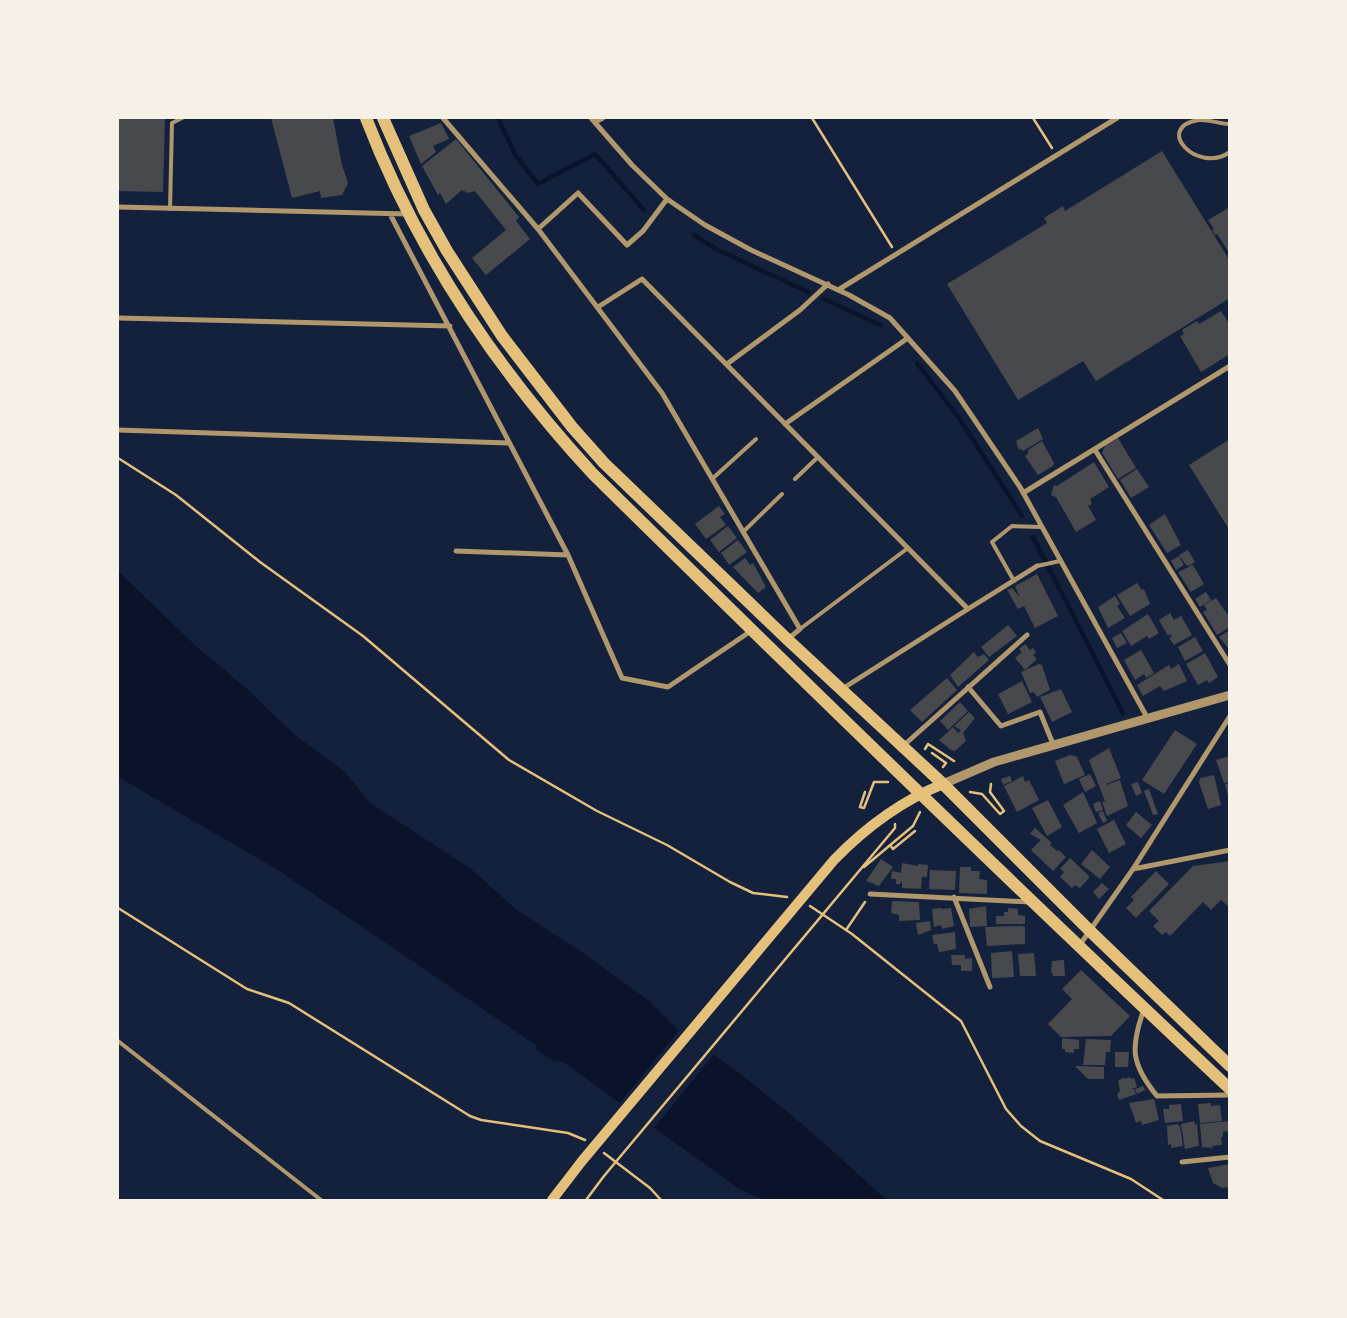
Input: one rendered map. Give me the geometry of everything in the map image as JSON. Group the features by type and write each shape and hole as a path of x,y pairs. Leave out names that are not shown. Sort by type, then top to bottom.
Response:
{"highway":[{"path":"366,118 407,214 455,295 526,397 593,474 919,794 1230,1089"},
{"path":"383,118 424,210 447,251 502,336 539,386 604,463 787,639 943,784 1089,930 1230,1066"}],"main road":[{"path":"552,1200 582,1160 815,882 852,842 893,810 919,794 943,784"}],"street":[{"path":"443,118 538,229 662,393 800,629 787,639"},
{"path":"603,118 593,120 632,165 667,199 705,225 751,250 828,284 890,318 955,391 1023,492 1148,719"},
{"path":"838,290 1117,118"},
{"path":"538,229 578,193 627,245 643,231 667,199"},
{"path":"118,207 407,214"},
{"path":"390,214 450,326 508,443 568,554 622,678 668,687 752,630"},
{"path":"598,307 642,279 968,609"},
{"path":"727,364 800,310 828,284"},
{"path":"118,318 450,326"},
{"path":"785,424 908,338"},
{"path":"1023,492 1095,450 1230,366"},
{"path":"118,430 508,443"},
{"path":"1095,450 1230,665"},
{"path":"456,551 568,554"},
{"path":"841,690 1037,566"},
{"path":"902,746 1027,634"},
{"path":"968,687 1001,726 1040,712 1053,744"},
{"path":"943,784 994,762 1230,695"},
{"path":"1079,947 1133,869 1230,716"},
{"path":"1133,869 1230,850"},
{"path":"870,894 1031,902"},
{"path":"954,897 990,986"},
{"path":"1144,1008 1135,1035 1134,1049 1137,1063 1145,1082 1157,1096 1230,1095"},
{"path":"1182,1162 1230,1157"}],"lane":[{"path":"170,209 172,123 182,118"},
{"path":"1230,124 1200,120 1184,127 1179,136 1180,142 1186,150 1194,154 1218,157 1230,152"},
{"path":"712,479 756,439"},
{"path":"795,479 818,457"},
{"path":"743,532 782,494"},
{"path":"1014,581 992,542 1012,526 1041,527"},
{"path":"800,629 908,548"},
{"path":"1037,566 1060,561"},
{"path":"118,1041 321,1200"}],"path":[{"path":"812,118 896,254"},
{"path":"1033,118 1056,156"},
{"path":"118,458 176,495 260,562 363,636 509,760 597,811 667,845 730,882 753,893 789,897"},
{"path":"946,763 925,748 928,744 954,761"},
{"path":"865,792 860,807 864,808 874,782 877,780"},
{"path":"982,794 1000,814 1004,811 990,792 991,784"},
{"path":"586,1200 857,872 896,828 893,810"},
{"path":"857,872 913,826"},
{"path":"890,845 894,849 915,832"},
{"path":"846,930 870,894"},
{"path":"805,903 846,930 961,1021 1006,1109 1021,1126 1040,1141 1130,1179 1163,1200"},
{"path":"118,908 247,989 289,1003 470,1116 481,1120 568,1133 586,1140"},
{"path":"600,1151 636,1176 661,1200"}],"water":[{"path":"118,571 197,647 245,687 297,737 344,771 370,803 471,869 517,910 579,950 648,1000 676,1028 746,1078 808,1129 887,1200 763,1200 739,1189 563,1062 554,1061 536,1050 536,1045 278,870 118,777"}],"pier":[{"path":"681,1028 715,1053 652,1130 618,1105"}],"building":[{"path":"118,118 165,118 163,192 118,191"},
{"path":"271,118 333,118 342,165 348,183 342,195 321,198 320,191 292,198"},
{"path":"441,123 449,139 433,146 436,152 421,164 409,136"},
{"path":"456,139 519,217 516,221 530,239 486,275 472,258 506,230 475,191 468,193 462,190 446,204 440,193 438,195 422,166"},
{"path":"1162,151 1230,261 1230,298 1096,381 1083,361 1018,400 947,284 1047,223 1044,218 1063,206 1065,211"},
{"path":"1230,207 1230,254 1217,234 1215,235 1212,230 1214,229 1208,220"},
{"path":"1221,311 1230,325 1230,354 1201,372 1180,336 1184,334 1182,330 1197,321 1199,324"},
{"path":"1038,428 1043,439 1023,451 1019,450 1016,441"},
{"path":"1118,438 1136,468 1118,479 1102,453 1105,446"},
{"path":"1230,439 1230,531 1189,465"},
{"path":"1042,441 1054,463 1053,466 1038,475 1025,456 1028,454 1028,450"},
{"path":"1094,462 1109,487 1090,499 1092,504 1088,506 1096,520 1076,532 1056,497 1051,495 1054,485 1057,486"},
{"path":"1137,469 1149,487 1131,498 1120,480"},
{"path":"719,506 725,514 720,517 726,525 706,539 695,524"},
{"path":"1165,514 1181,545 1167,553 1149,525"},
{"path":"728,526 737,538 719,552 710,540"},
{"path":"738,540 747,552 729,565 721,553"},
{"path":"1188,550 1195,562 1189,566 1186,565 1179,555"},
{"path":"1179,556 1184,565 1176,570 1171,561"},
{"path":"745,558 750,565 753,563 766,587 758,593 733,567"},
{"path":"1193,565 1204,584 1191,592 1178,572"},
{"path":"1037,574 1058,616 1035,628 1024,606 1018,609 1007,590 1012,588 1020,597 1015,586"},
{"path":"1137,583 1142,590 1144,589 1150,604 1130,616 1117,595"},
{"path":"1206,592 1211,600 1200,607 1195,599"},
{"path":"1115,596 1120,604 1117,606 1125,618 1108,628 1098,607"},
{"path":"1216,598 1230,618 1230,627 1217,635 1203,612 1207,610 1204,605"},
{"path":"1170,613 1174,620 1181,616 1192,635 1174,645 1169,638 1172,637 1170,634 1168,636 1159,620"},
{"path":"1148,614 1159,633 1149,639 1147,636 1131,646 1122,631"},
{"path":"1008,625 1017,636 989,657 981,647"},
{"path":"1230,630 1230,647 1228,648 1219,637"},
{"path":"1121,633 1127,643 1117,648 1112,638"},
{"path":"1195,637 1203,651 1185,661 1178,647"},
{"path":"1025,644 1030,650 1033,648 1036,652 1033,655 1037,659 1025,670 1015,658 1022,652 1019,649"},
{"path":"1141,650 1154,673 1146,678 1144,674 1135,680 1124,660"},
{"path":"974,652 978,657 984,654 989,660 958,687 950,675"},
{"path":"1205,653 1218,677 1209,683 1207,680 1198,685 1186,664"},
{"path":"1039,664 1042,665 1050,690 1037,697 1034,692 1030,693 1021,672"},
{"path":"1179,664 1187,681 1164,691 1160,686 1143,696 1137,685 1169,665 1171,669"},
{"path":"947,678 957,690 922,722 910,710"},
{"path":"1022,681 1032,702 1008,714 998,694"},
{"path":"1061,689 1072,712 1052,722 1040,697"},
{"path":"960,702 968,711 948,730 940,721"},
{"path":"969,712 975,718 963,733 966,741 955,751 951,750 939,740 953,727 958,733 961,730 954,726"},
{"path":"1175,730 1197,744 1164,794 1142,780"},
{"path":"1109,748 1121,778 1106,785 1120,780 1128,806 1107,816 1102,802 1105,801 1089,760"},
{"path":"1070,755 1077,757 1085,775 1064,784 1055,761"},
{"path":"1230,756 1230,782 1224,783 1216,760"},
{"path":"1090,774 1096,786 1085,792 1079,779"},
{"path":"1214,775 1221,805 1208,809 1199,782 1200,778"},
{"path":"1010,776 1012,781 1003,785 1001,779"},
{"path":"1023,776 1025,782 1029,780 1039,800 1017,812 1004,786"},
{"path":"1138,782 1142,793 1136,796 1131,784"},
{"path":"1230,783 1230,800 1229,800 1225,784"},
{"path":"1149,789 1158,814 1153,815 1144,791"},
{"path":"1083,792 1097,823 1079,833 1063,805"},
{"path":"1048,800 1062,827 1047,836 1032,808"},
{"path":"1100,801 1103,810 1096,812 1093,804"},
{"path":"1103,811 1107,821 1103,823 1098,813"},
{"path":"1136,812 1152,825 1141,838 1126,825"},
{"path":"1114,820 1126,844 1109,853 1097,829"},
{"path":"1035,828 1052,843 1050,845 1066,857 1053,871 1031,850 1041,840 1030,834"},
{"path":"1092,850 1110,867 1100,879 1081,864"},
{"path":"1070,858 1089,876 1080,888 1075,885 1072,888 1060,877 1064,872 1060,869"},
{"path":"881,859 893,867 879,886 866,881"},
{"path":"1230,861 1230,908 1221,900 1211,910 1203,902 1170,936 1166,932 1162,935 1153,926 1159,921 1149,911 1193,866"},
{"path":"902,863 918,866 918,864 928,865 927,877 922,877 921,889 902,888 902,881 900,884 896,884 896,879 891,879 892,871 901,873"},
{"path":"960,867 971,867 971,871 980,871 979,879 987,880 987,894 959,893"},
{"path":"930,870 956,871 955,890 929,889"},
{"path":"1156,871 1169,884 1136,918 1126,908 1134,900 1131,897"},
{"path":"1102,883 1109,889 1099,899 1093,892"},
{"path":"892,901 919,902 920,920 899,921 899,915 891,913"},
{"path":"986,906 987,926 970,927 969,909"},
{"path":"951,908 954,926 942,929 941,925 934,927 932,909"},
{"path":"1008,908 1018,909 1018,915 1025,916 1025,924 996,924 996,916 1004,916 1004,912 1008,912"},
{"path":"930,921 931,930 918,935 916,923"},
{"path":"985,927 1025,927 1025,944 987,946"},
{"path":"955,932 956,949 939,952 937,944 934,944 932,935"},
{"path":"1012,951 1014,977 992,978 991,953"},
{"path":"1034,953 1036,976 1020,976 1018,954"},
{"path":"951,955 965,955 965,959 972,958 972,971 961,971 961,965 952,965"},
{"path":"1064,960 1065,976 1053,976 1053,973 1051,973 1052,961"},
{"path":"1081,970 1130,1016 1111,1036 1061,1037 1048,1024 1072,999 1062,989"},
{"path":"1062,1038 1079,1040 1079,1049 1074,1049 1074,1053 1065,1052 1065,1049 1062,1049"},
{"path":"1086,1039 1111,1040 1110,1052 1106,1052 1105,1065 1083,1065"},
{"path":"1115,1052 1129,1052 1128,1067 1115,1067"},
{"path":"1075,1066 1104,1067 1104,1079 1088,1079"},
{"path":"1124,1077 1125,1079 1134,1078 1137,1087 1131,1089 1134,1089 1136,1094 1119,1100 1117,1095 1120,1091 1118,1081"},
{"path":"1143,1086 1145,1090 1137,1094 1135,1089"},
{"path":"1154,1099 1159,1120 1142,1125 1141,1121 1136,1123 1129,1103"},
{"path":"1211,1103 1211,1106 1220,1105 1222,1121 1200,1123 1198,1104"},
{"path":"1181,1104 1183,1121 1165,1123 1163,1109 1169,1109 1169,1105"},
{"path":"1194,1121 1195,1125 1197,1124 1199,1146 1185,1149 1181,1124"},
{"path":"1230,1121 1230,1131 1223,1132 1223,1137 1221,1137 1222,1145 1212,1146 1213,1148 1202,1147 1200,1124"},
{"path":"1177,1124 1180,1126 1183,1146 1171,1148 1171,1144 1168,1145 1167,1126"},
{"path":"1230,1164 1230,1187 1222,1188 1213,1183 1208,1168"}],"waterway":[{"path":"498,118 516,156 538,184 595,154 644,210"},
{"path":"694,235 718,250 808,292"},
{"path":"824,299 880,325"},
{"path":"917,363 959,418 1022,516"},
{"path":"1033,537 1123,713"}]}
